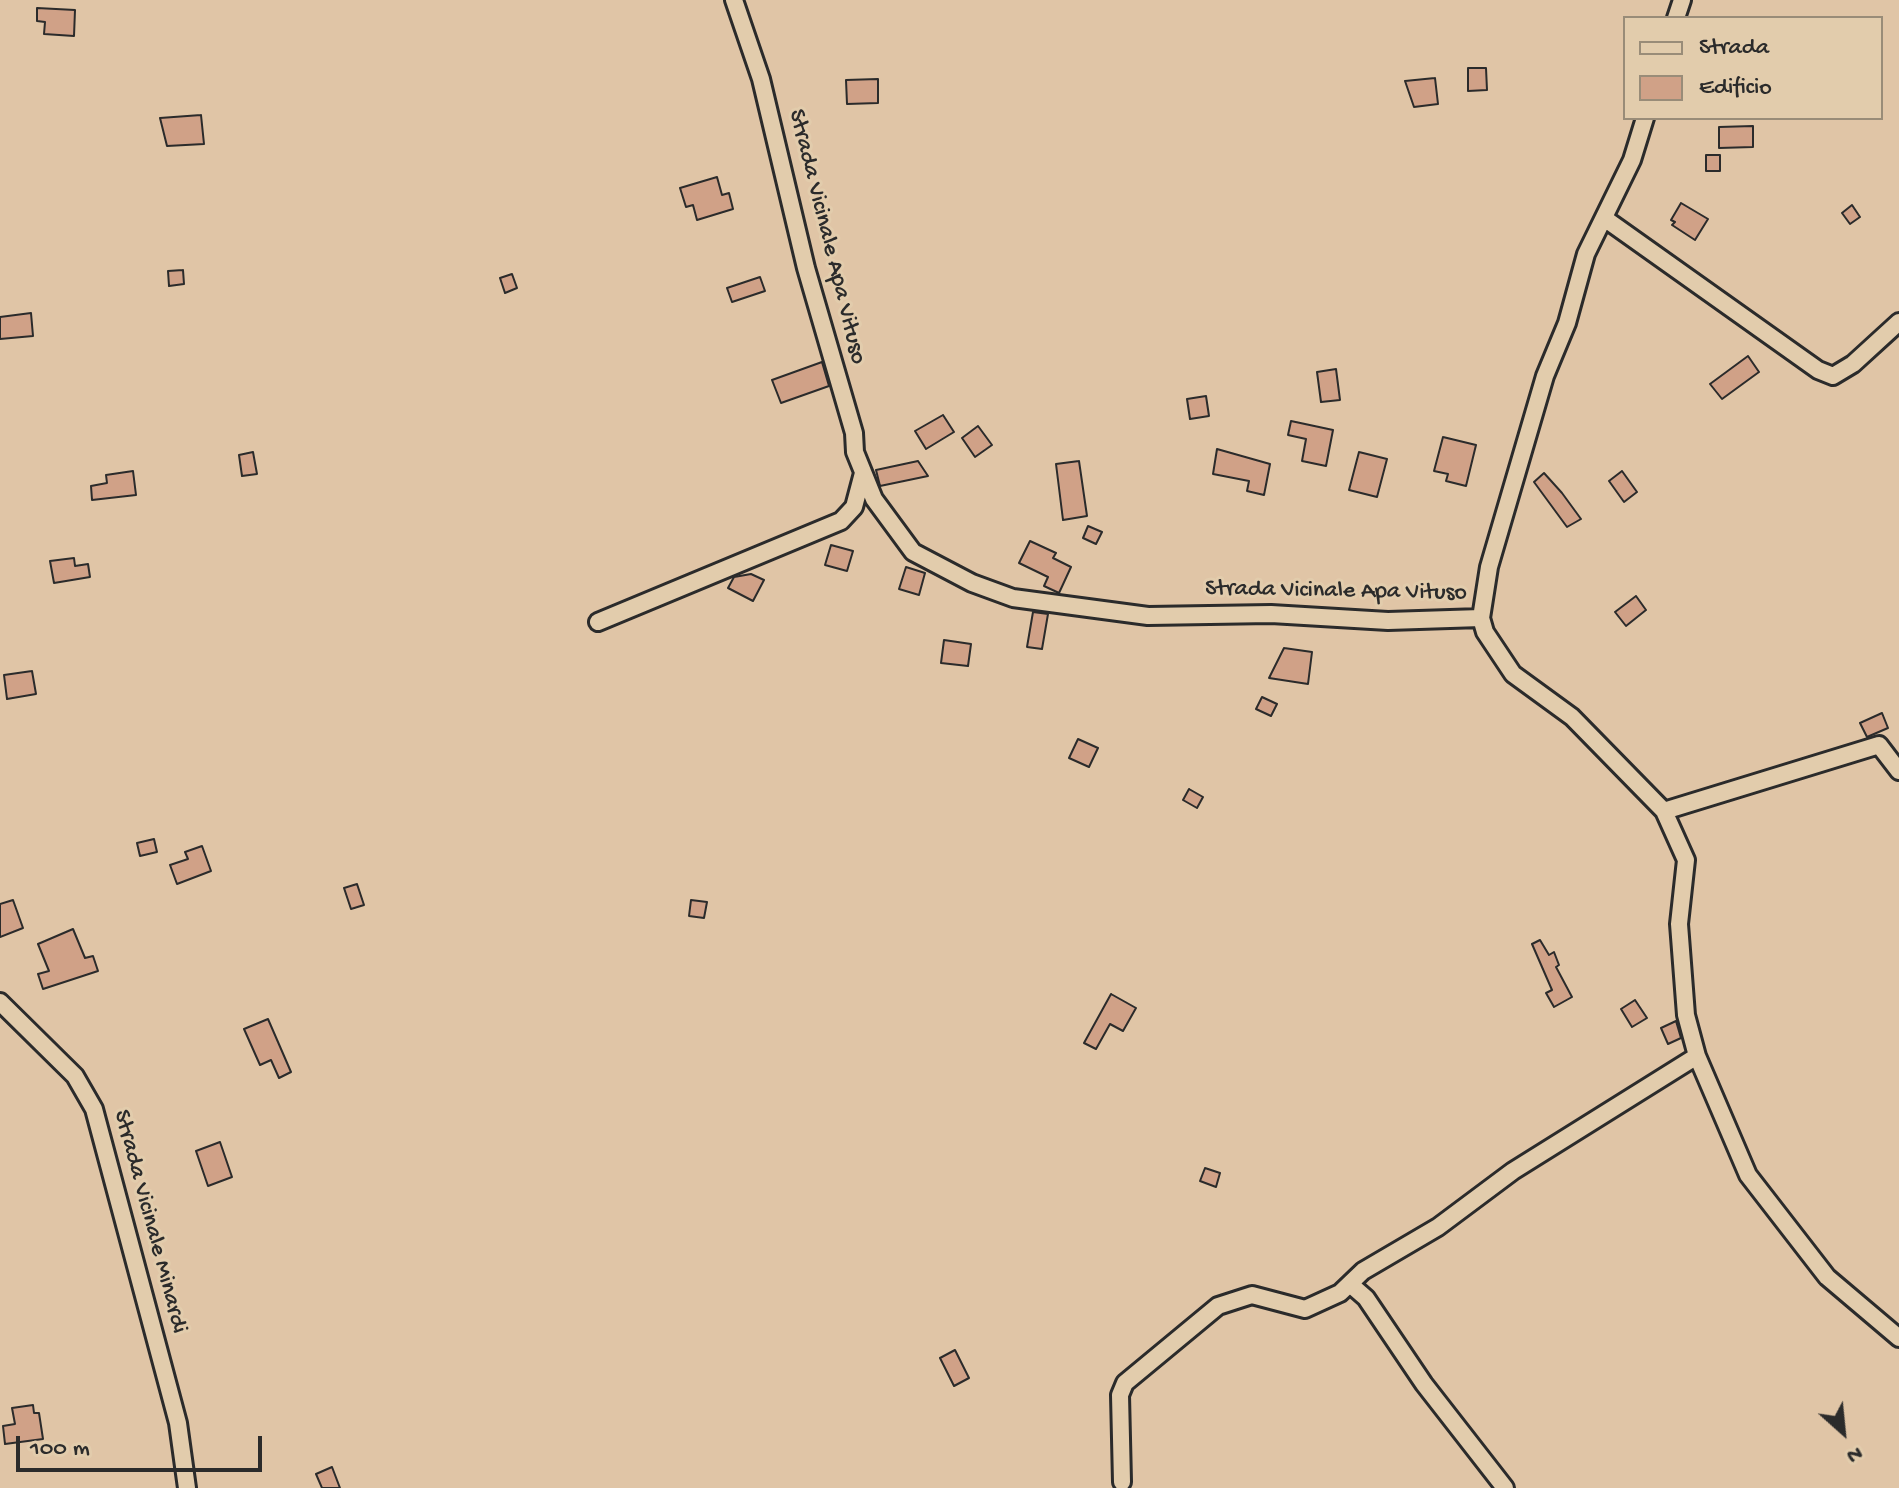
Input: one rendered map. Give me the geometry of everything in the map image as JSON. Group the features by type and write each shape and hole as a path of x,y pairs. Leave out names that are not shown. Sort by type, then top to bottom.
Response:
{"street":[{"name":"Strada Vicinale Apa Vituso","path":"734,0 761,79 806,268 863,473 890,526 913,552 972,583 1013,598 1148,616 1271,614 1388,621 1481,618 1485,632 1513,674 1572,717 1664,811 1686,860 1679,924 1686,1015 1697,1056 1748,1175 1827,1277 1899,1338"},
{"path":"1481,618 1489,567 1545,376 1567,323 1586,254 1632,160 1644,120"},
{"path":"1604,218 1818,370 1833,376 1853,364 1899,322"},
{"path":"598,622 841,521 854,507 863,473"},
{"path":"1664,811 1879,745 1899,771"},
{"name":"Strada Vicinale Minardi","path":"0,1002 75,1076 94,1109 178,1423 187,1488"},
{"path":"1122,1482 1120,1395 1125,1383 1218,1306 1252,1295 1305,1309 1340,1293 1363,1271 1438,1227 1513,1171 1697,1056"},
{"path":"1350,1284 1366,1298 1424,1384 1505,1488"}],"building":[{"path":"37,8 75,10 74,36 44,34 45,22 37,21"},
{"path":"1468,68 1486,68 1487,90 1468,91"},
{"path":"1435,78 1438,104 1414,107 1405,81"},
{"path":"878,79 878,103 847,104 846,80"},
{"path":"201,115 204,144 167,146 160,118"},
{"path":"1753,126 1753,147 1719,148 1719,127"},
{"path":"1706,155 1720,155 1720,171 1706,171"},
{"path":"717,177 722,195 729,193 733,209 697,220 693,205 686,207 680,188"},
{"path":"1681,203 1708,219 1695,240 1672,225 1675,222 1671,220"},
{"path":"1852,205 1860,217 1850,224 1842,213"},
{"path":"183,270 184,284 169,286 168,271"},
{"path":"512,274 517,288 505,293 500,278"},
{"path":"760,277 765,291 732,302 727,288"},
{"path":"31,313 33,336 0,339 0,317"},
{"path":"1748,356 1759,372 1722,399 1710,384"},
{"path":"822,362 829,386 781,403 772,380"},
{"path":"1336,369 1340,400 1321,402 1317,372"},
{"path":"1206,396 1209,416 1190,419 1187,399"},
{"path":"943,415 954,432 926,449 915,431"},
{"path":"1291,421 1333,430 1326,466 1302,461 1306,439 1288,435"},
{"path":"978,426 992,445 975,457 962,438"},
{"path":"1443,437 1476,445 1466,486 1446,481 1448,474 1434,471"},
{"path":"1217,449 1270,464 1264,495 1247,491 1249,481 1213,474"},
{"path":"253,452 257,474 242,476 239,455"},
{"path":"1359,452 1387,459 1377,497 1349,490"},
{"path":"918,461 928,476 880,486 876,470"},
{"path":"1079,461 1087,516 1063,520 1056,464"},
{"path":"133,471 136,495 92,500 91,486 107,483 106,475"},
{"path":"1622,471 1637,492 1624,502 1609,481"},
{"path":"1544,473 1581,519 1567,527 1534,482"},
{"path":"1088,526 1102,532 1096,544 1083,538"},
{"path":"1030,541 1056,553 1053,558 1071,567 1059,593 1044,586 1048,577 1019,563"},
{"path":"831,545 853,551 847,571 825,565"},
{"path":"74,558 75,566 88,564 90,577 54,583 50,561"},
{"path":"906,567 925,573 919,595 899,589"},
{"path":"751,574 764,580 753,601 728,588 734,577"},
{"path":"1636,596 1646,610 1626,626 1615,612"},
{"path":"1033,612 1048,614 1042,649 1027,647"},
{"path":"944,640 971,644 968,666 941,663"},
{"path":"1284,648 1312,652 1308,684 1269,678"},
{"path":"32,671 36,694 7,699 4,675"},
{"path":"1262,697 1277,704 1271,716 1256,709"},
{"path":"1882,713 1888,728 1867,737 1860,723"},
{"path":"1078,739 1098,748 1089,767 1069,758"},
{"path":"1189,789 1203,797 1197,808 1183,800"},
{"path":"154,839 157,852 140,856 137,843"},
{"path":"202,846 211,871 177,884 170,865 188,859 185,852"},
{"path":"357,884 364,905 351,909 344,888"},
{"path":"13,900 23,928 0,937 0,904"},
{"path":"691,900 707,902 704,918 689,916"},
{"path":"73,929 85,958 93,956 98,971 43,989 38,974 49,971 38,944"},
{"path":"1540,940 1549,955 1554,952 1559,965 1556,967 1572,997 1554,1007 1546,993 1552,990 1532,944"},
{"path":"1111,994 1136,1008 1123,1031 1110,1024 1096,1049 1084,1043"},
{"path":"1635,1000 1647,1018 1632,1027 1621,1009"},
{"path":"268,1019 291,1072 279,1078 271,1060 260,1065 244,1029"},
{"path":"1676,1021 1681,1038 1668,1044 1661,1028"},
{"path":"220,1142 232,1177 208,1186 196,1151"},
{"path":"1205,1168 1220,1173 1216,1187 1200,1181"},
{"path":"955,1350 969,1378 954,1386 940,1358"},
{"path":"33,1405 34,1413 39,1413 43,1439 5,1444 3,1426 15,1424 12,1408"},
{"path":"332,1467 340,1488 322,1488 316,1474"}]}
